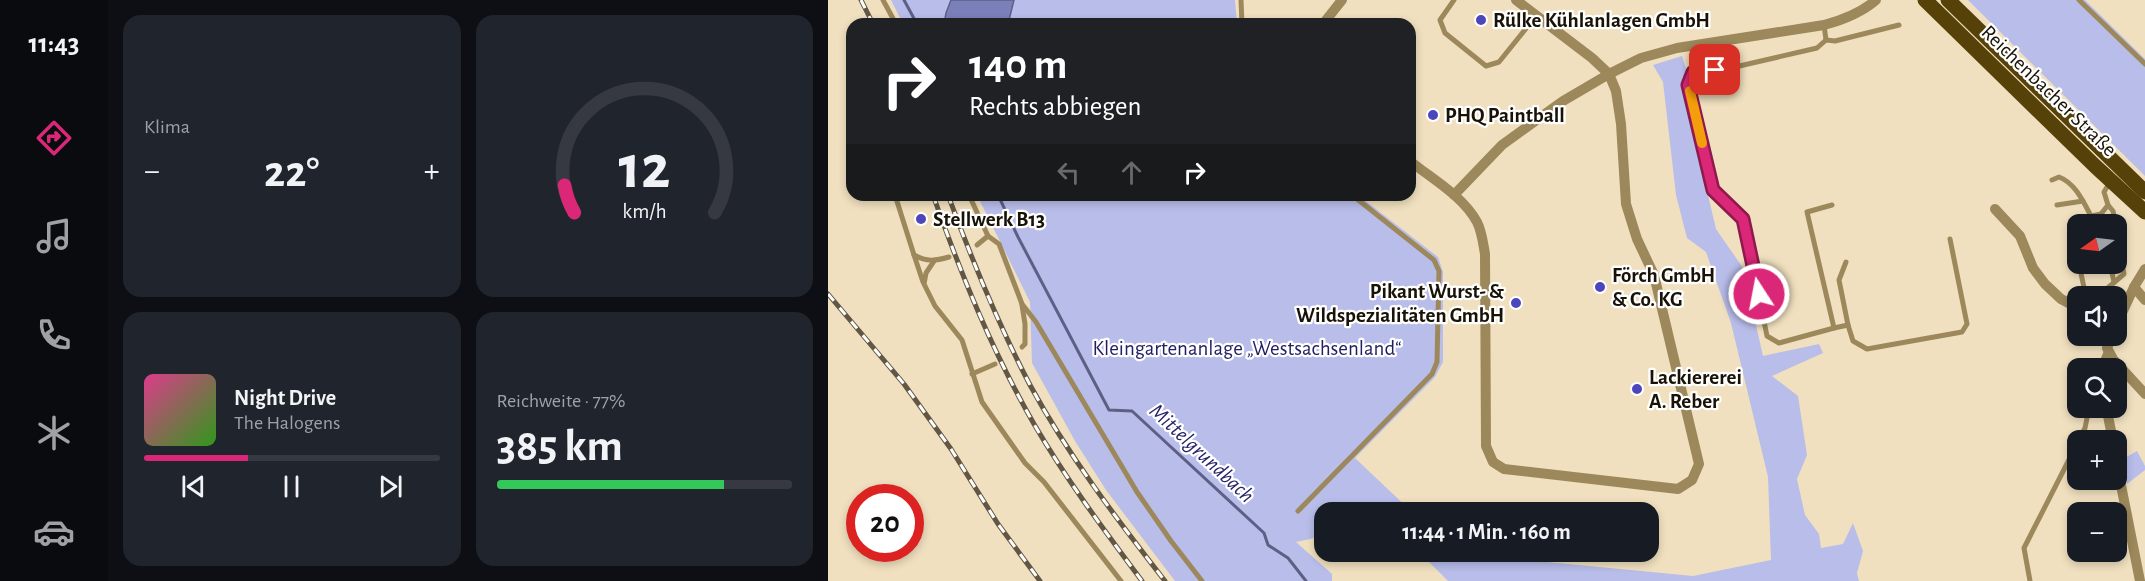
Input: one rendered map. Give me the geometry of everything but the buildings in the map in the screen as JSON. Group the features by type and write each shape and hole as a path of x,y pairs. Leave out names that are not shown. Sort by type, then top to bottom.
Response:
{"main road":[{"name":"Reichenbacher Straße","path":"1925,0 2145,212"},
{"name":"Reichenbacher Straße","path":"1948,0 2145,192"}],"street":[{"path":"1328,18 1342,0"},
{"path":"1416,166 1454,195 1475,219 1480,229 1485,254 1486,446 1493,462 1504,468 1678,489 1692,480 1699,464 1654,275 1637,239 1626,204 1621,124 1616,91 1609,74 1593,58 1516,0"},
{"path":"1454,195 1502,145 1563,101 1641,58 1677,48 1824,25 1844,19 1876,0"},
{"path":"1995,209 2020,236 2033,268 2045,285 2067,302"},
{"path":"2127,302 2145,269"},
{"path":"2134,287 2145,300"},
{"path":"2107,348 2110,358"},
{"path":"2127,378 2145,394"},
{"path":"2122,490 2140,581"}],"lane":[{"path":"883,0 893,18"},
{"path":"1241,0 1242,18"},
{"path":"1454,0 1440,20 1445,33 1486,66 1499,62 1536,16"},
{"path":"2079,0 2145,64"},
{"path":"1824,25 1826,40"},
{"path":"1848,325 1779,343 1767,336 1743,219 1713,190 1688,85 1693,72 1702,68 1722,70 1817,48 1826,40 1835,41 1899,25"},
{"path":"2052,180 2059,177 2068,180 2090,214"},
{"path":"2111,181 2104,192 2114,214"},
{"path":"897,201 924,284 935,306 962,340 982,402 1025,463 1044,482 1121,581"},
{"path":"972,201 988,236 999,244 1022,304 1025,324 1025,344 1022,347"},
{"path":"1298,511 1432,374 1437,362 1439,271 1434,260 1360,201"},
{"path":"2057,205 2083,201"},
{"path":"1832,205 1807,212 1834,328"},
{"path":"2101,214 2108,205"},
{"path":"977,245 988,236"},
{"path":"1846,262 1839,280 1852,341 1867,349 1962,332 1967,324 1950,239"},
{"path":"914,255 923,260 934,261 949,257"},
{"path":"924,284 926,273 934,261"},
{"path":"2112,274 2114,282"},
{"path":"2110,286 2124,274"},
{"path":"1022,304 1036,322 1137,492 1202,581"},
{"path":"2103,358 2107,348"},
{"path":"972,374 995,364"},
{"path":"2030,581 2024,548 2067,464"}],"green space":[{"path":"891,0 951,0 945,18 900,18"},
{"path":"1014,0 1235,0 1236,18 1010,18"},
{"path":"1968,0 2085,0 2145,59 2145,176"},
{"path":"1682,56 1686,68 1682,85 1716,229 1743,268 1763,356 1819,344 1823,353 1772,376 1798,396 1807,455 1797,479 1805,515 1819,534 1821,548 1843,544 1853,523 1863,551 1857,573 1859,581 1448,581 1429,562 1548,562 1693,576 1771,560 1768,477 1731,323 1706,252 1687,238 1676,195 1663,82 1653,65"},
{"name":"Kleingartenanlage „Westsachsenland“","path":"980,201 1366,201 1438,257 1443,272 1443,362 1435,377 1355,458 1401,502 1314,502 1314,538 1296,542 1314,558 1314,562 1318,562 1332,574 1332,581 1175,581 1106,490 1075,441 1032,363 1030,302"},
{"path":"2137,451 2145,470 2127,484 2127,457"}],"shaded area":[{"path":"951,0 1014,0 1010,18 945,18"}],"waterway":[{"name":"Mittelgrundbach","path":"904,0 914,18"},
{"name":"Mittelgrundbach","path":"1001,201 1109,410 1132,411 1264,533 1268,545 1288,558 1306,581"}],"railway":[{"path":"861,0 870,18"},
{"path":"935,201 978,312 1004,369 1034,424 1072,484 1142,581"},
{"path":"950,201 986,292 1030,385 1076,461 1165,581"},
{"path":"828,294 904,384 951,449 998,524 1040,581"}],"slow traffic":[{"path":"1690,91 1702,143"}],"place":[{"name":"Rülke Kühlanlagen GmbH","path":"1481,20"},
{"name":"PHQ Paintball","path":"1433,115"},
{"name":"Stellwerk B13","path":"921,219"},
{"name":"Förch GmbH & Co. KG","path":"1600,287"},
{"name":"Pikant Wurst- & Wildspezialitäten GmbH","path":"1516,303"},
{"name":"Lackiererei A. Reber","path":"1637,389"}],"route":[{"path":"1715,70 1702,68 1693,72 1688,85 1713,190 1743,219 1759,294"}]}
